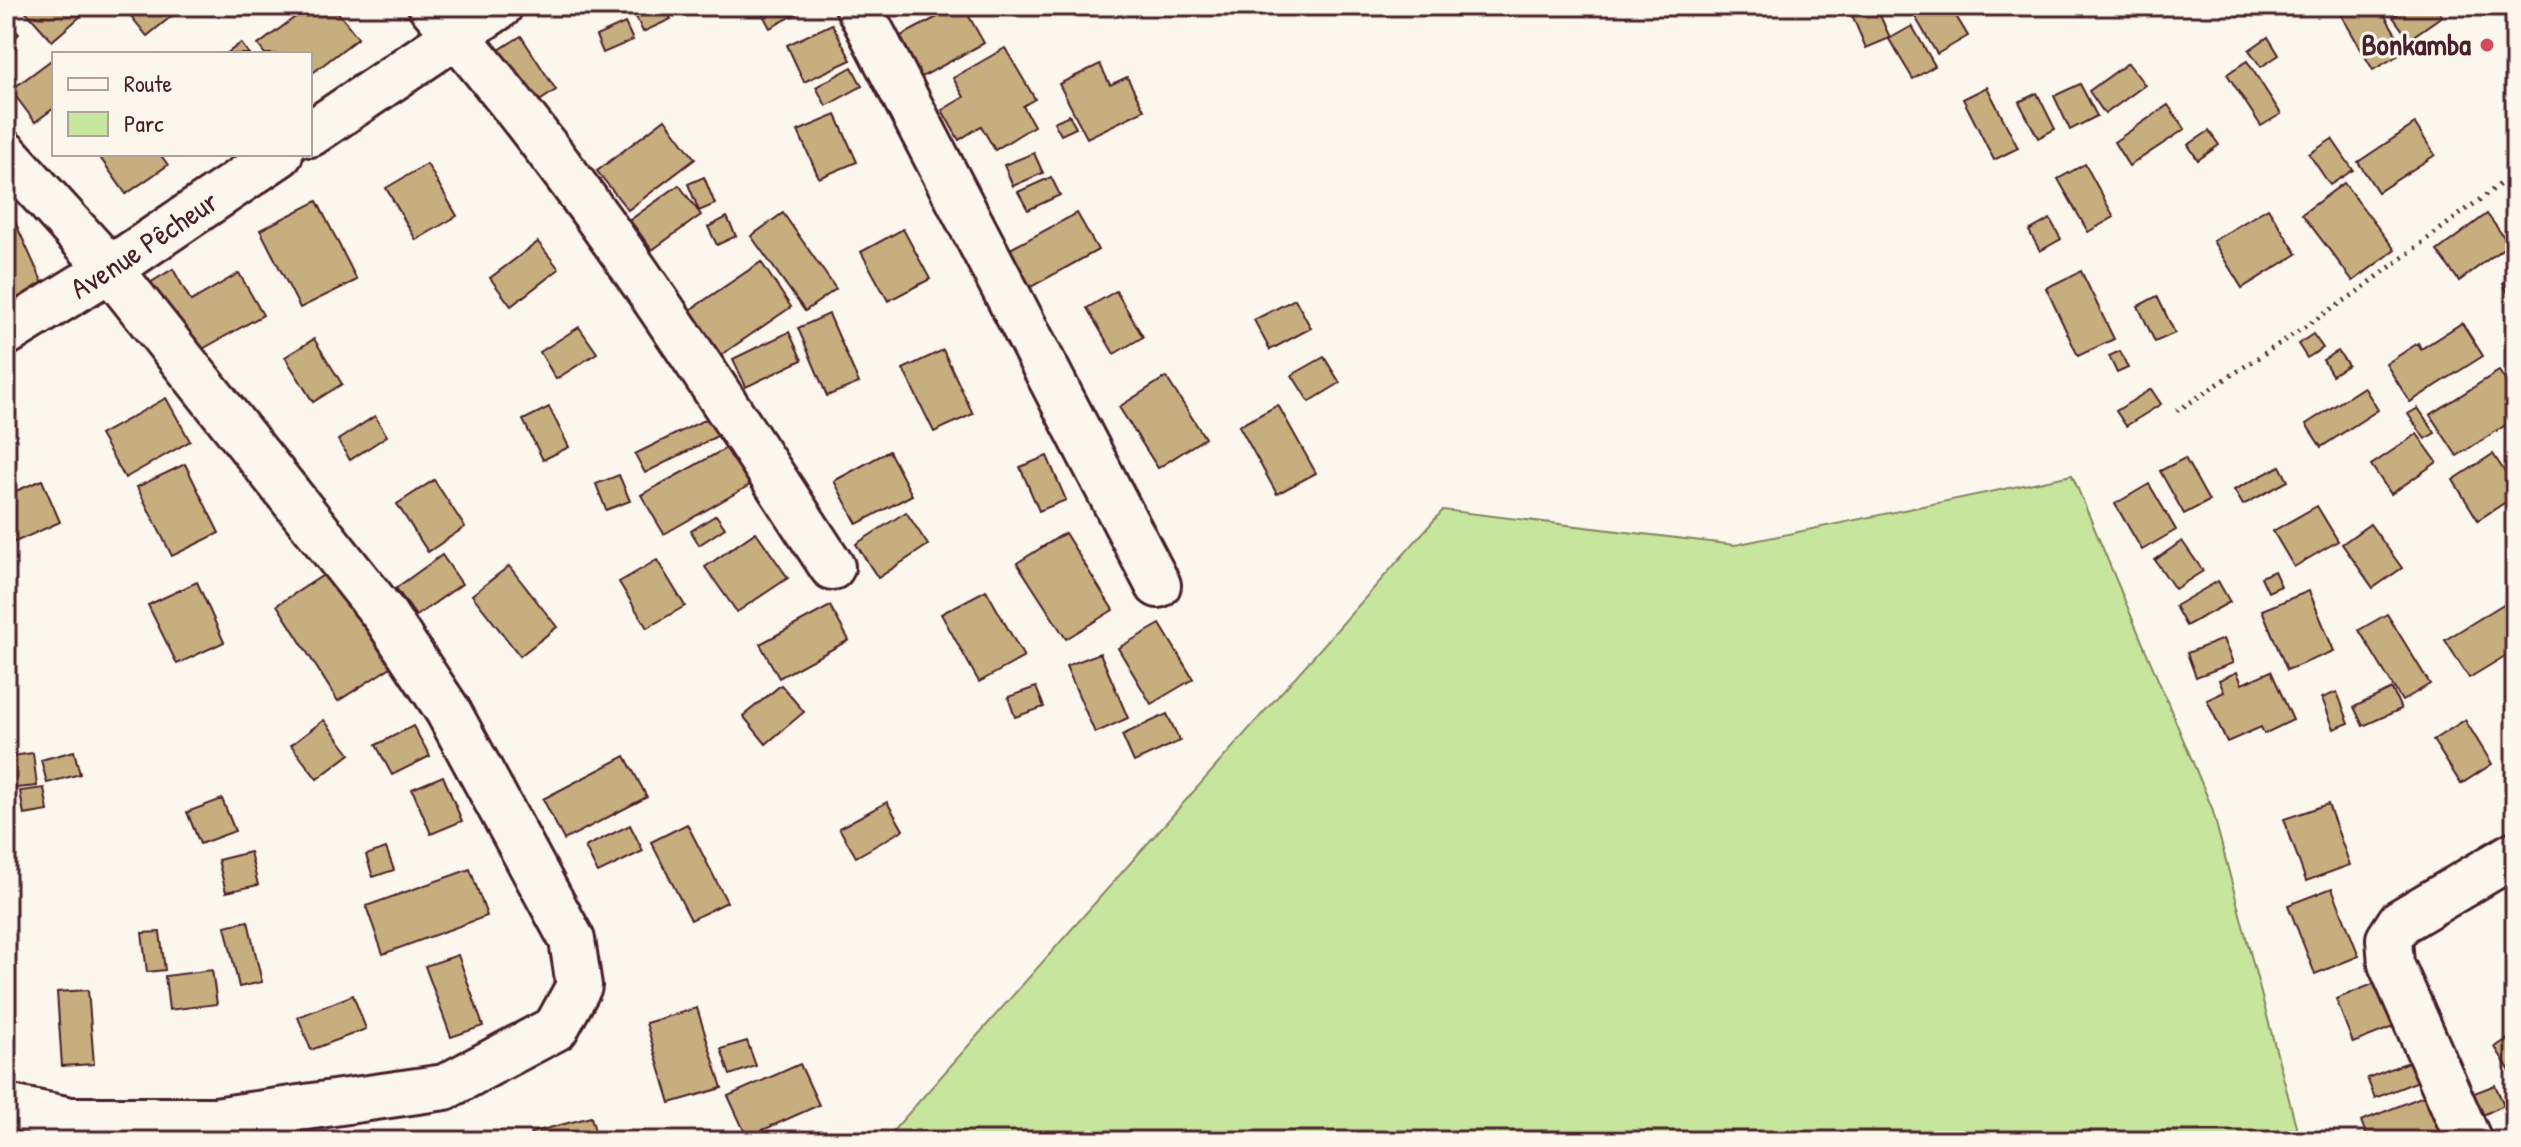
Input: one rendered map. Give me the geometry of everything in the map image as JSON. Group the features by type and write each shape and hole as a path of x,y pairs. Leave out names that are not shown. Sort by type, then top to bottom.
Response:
{"street":[{"path":"312,132 444,20 500,6"},
{"path":"858,6 1158,585"},
{"path":"444,20 582,196 661,308 832,567"},
{"path":"6,154 110,269 384,614 448,711 572,940 579,986 556,1028 445,1087 215,1120 71,1120 6,1107"},
{"name":"Avenue Pêcheur","path":"6,333 110,269 277,156"},
{"path":"2469,1141 2391,964 2389,939 2400,922 2515,854"}],"path":[{"path":"2177,411 2353,295 2515,173"}],"green space":[{"path":"2072,475 2212,808 2300,1141 884,1141 1443,510 1735,545"}],"building":[{"path":"21,6 72,6 81,16 52,41"},
{"path":"123,6 184,6 147,36"},
{"path":"310,6 333,6 358,38 312,73 312,52 263,52 258,45"},
{"path":"631,6 665,6 671,19 643,32"},
{"path":"758,6 797,6 800,12 770,28"},
{"path":"963,6 984,43 920,78 897,38"},
{"path":"1848,6 1876,6 1890,38 1866,48"},
{"path":"1929,6 1950,6 1968,36 1937,54 1914,15"},
{"path":"2379,6 2406,51 2373,70 2337,8"},
{"path":"2409,6 2435,6 2442,16 2409,39 2393,17"},
{"path":"6,21 19,34 6,47"},
{"path":"625,23 633,40 603,53 596,36"},
{"path":"832,24 851,60 804,82 787,45"},
{"path":"1912,26 1935,66 1913,79 1889,39"},
{"path":"521,36 556,90 526,110 491,55"},
{"path":"2268,37 2279,55 2261,67 2249,50"},
{"path":"241,43 248,52 229,52"},
{"path":"1005,48 1035,99 1023,106 1034,126 995,150 981,126 959,140 942,110 964,97 953,78"},
{"path":"52,59 52,109 35,122 11,90"},
{"path":"2247,61 2281,114 2261,126 2227,74"},
{"path":"2128,63 2145,85 2105,114 2089,91"},
{"path":"1100,64 1110,85 1127,77 1144,110 1087,138 1059,84"},
{"path":"852,67 862,86 826,106 816,87"},
{"path":"2080,84 2097,116 2070,130 2054,96"},
{"path":"1987,87 2018,148 1994,160 1963,99"},
{"path":"2037,93 2055,129 2038,138 2019,102"},
{"path":"2168,105 2185,129 2129,166 2114,142"},
{"path":"836,115 857,162 819,178 798,131"},
{"path":"1069,115 1076,128 1061,135 1054,122"},
{"path":"665,119 695,159 628,210 597,171"},
{"path":"2415,124 2435,155 2378,192 2358,162"},
{"path":"2209,131 2219,145 2198,160 2188,145"},
{"path":"2332,139 2353,170 2330,185 2309,154"},
{"path":"1034,153 1043,173 1013,186 1004,165"},
{"path":"99,156 161,156 168,165 126,194"},
{"path":"427,164 457,216 416,240 386,188"},
{"path":"2085,164 2114,217 2088,232 2058,179"},
{"path":"704,177 715,204 699,211 688,184"},
{"path":"1051,177 1060,195 1028,210 1018,192"},
{"path":"2344,183 2395,250 2353,281 2302,214"},
{"path":"679,185 701,215 652,250 630,220"},
{"path":"317,201 357,280 300,308 260,230"},
{"path":"6,202 45,288 6,306"},
{"path":"2268,208 2297,254 2242,288 2213,241"},
{"path":"783,213 836,289 805,311 751,236"},
{"path":"1077,213 1098,250 1022,292 1001,254"},
{"path":"2487,214 2509,244 2459,281 2437,251"},
{"path":"727,217 736,236 717,245 708,227"},
{"path":"2050,219 2061,239 2040,251 2029,231"},
{"path":"903,229 930,279 888,301 861,252"},
{"path":"538,242 559,269 511,306 490,278"},
{"path":"761,262 791,307 721,355 690,310"},
{"path":"173,269 191,301 239,273 263,315 190,356 148,284"},
{"path":"2081,271 2114,339 2078,356 2046,288"},
{"path":"2515,277 2515,300 2513,301 2503,284"},
{"path":"1116,291 1143,337 1114,354 1087,308"},
{"path":"2157,296 2175,333 2155,342 2138,306"},
{"path":"1295,299 1311,328 1270,350 1254,320"},
{"path":"829,314 859,383 827,396 798,328"},
{"path":"2462,323 2483,356 2410,402 2386,364 2418,343 2421,349"},
{"path":"579,327 597,353 556,379 540,352"},
{"path":"789,332 802,360 746,387 733,359"},
{"path":"2313,334 2323,348 2307,358 2298,344"},
{"path":"314,339 342,384 313,402 285,357"},
{"path":"943,350 973,414 934,432 903,369"},
{"path":"2120,351 2128,368 2117,373 2109,356"},
{"path":"2338,351 2348,365 2332,375 2323,360"},
{"path":"1324,357 1340,383 1309,402 1292,375"},
{"path":"2499,371 2515,396 2515,419 2457,456 2430,415"},
{"path":"1166,377 1205,438 1158,468 1119,407"},
{"path":"2364,387 2378,410 2321,447 2306,424"},
{"path":"2151,389 2161,404 2126,426 2116,411"},
{"path":"166,398 190,441 125,478 100,435"},
{"path":"1278,405 1316,473 1277,494 1239,426"},
{"path":"549,407 569,447 543,460 523,420"},
{"path":"2418,408 2435,433 2425,439 2408,414"},
{"path":"375,416 387,436 350,460 338,440"},
{"path":"712,416 721,434 645,473 635,454"},
{"path":"2417,434 2437,462 2391,494 2371,465"},
{"path":"728,447 750,485 664,534 641,495"},
{"path":"889,451 912,495 857,524 834,481"},
{"path":"2493,454 2515,487 2515,496 2478,520 2453,480"},
{"path":"1047,456 1066,500 1039,511 1020,467"},
{"path":"2185,458 2209,501 2184,514 2160,471"},
{"path":"185,464 219,533 172,556 137,487"},
{"path":"2280,466 2288,481 2243,505 2234,490"},
{"path":"619,475 630,501 606,510 596,484"},
{"path":"42,480 60,522 6,546 6,495"},
{"path":"434,480 465,527 428,552 397,504"},
{"path":"2149,484 2176,530 2142,550 2115,504"},
{"path":"2317,506 2338,541 2294,567 2273,531"},
{"path":"906,512 928,545 878,578 856,544"},
{"path":"716,515 725,528 699,545 691,531"},
{"path":"2370,524 2402,568 2373,588 2342,544"},
{"path":"756,532 788,578 737,612 705,567"},
{"path":"1065,533 1113,610 1066,639 1017,563"},
{"path":"2182,541 2203,571 2175,589 2155,560"},
{"path":"442,555 462,584 416,616 396,588"},
{"path":"657,560 685,606 647,628 619,582"},
{"path":"509,566 557,627 520,656 472,595"},
{"path":"333,569 394,665 338,701 277,605"},
{"path":"2274,571 2281,586 2268,592 2261,577"},
{"path":"2218,581 2230,602 2186,626 2175,606"},
{"path":"197,582 224,642 177,664 148,605"},
{"path":"986,590 1024,657 979,682 941,614"},
{"path":"2309,591 2334,651 2287,670 2262,610"},
{"path":"2515,597 2515,650 2469,678 2445,640"},
{"path":"830,606 849,640 779,678 760,644"},
{"path":"2387,614 2430,684 2402,701 2359,630"},
{"path":"1160,624 1193,679 1151,704 1118,648"},
{"path":"2223,639 2233,663 2196,677 2187,653"},
{"path":"1100,653 1128,718 1095,733 1066,666"},
{"path":"2271,671 2293,720 2264,734 2261,727 2227,742 2207,700 2224,692 2219,680 2237,672 2242,684"},
{"path":"781,685 804,712 766,744 743,716"},
{"path":"1036,687 1044,707 1015,717 1008,697"},
{"path":"2392,689 2401,709 2363,726 2354,707"},
{"path":"2337,692 2349,723 2334,729 2322,698"},
{"path":"1167,714 1180,741 1134,762 1122,735"},
{"path":"324,720 350,754 317,779 291,745"},
{"path":"2465,720 2492,764 2461,784 2433,740"},
{"path":"413,726 430,756 392,775 376,745"},
{"path":"74,751 80,774 47,783 41,760"},
{"path":"33,753 37,786 6,789 6,757"},
{"path":"625,756 647,797 564,840 543,799"},
{"path":"443,776 462,821 431,834 412,789"},
{"path":"44,788 48,811 24,815 20,791"},
{"path":"222,799 235,831 200,844 187,812"},
{"path":"887,802 903,830 856,857 839,828"},
{"path":"2328,804 2350,865 2306,881 2284,819"},
{"path":"15,811 16,855 6,855 6,812"},
{"path":"687,824 727,902 691,920 651,842"},
{"path":"630,825 643,851 598,873 585,847"},
{"path":"386,848 394,870 373,877 366,855"},
{"path":"250,852 258,885 226,892 218,860"},
{"path":"470,869 487,916 383,954 366,906"},
{"path":"2332,888 2359,956 2315,974 2288,905"},
{"path":"248,921 262,982 239,987 225,926"},
{"path":"160,932 165,970 147,972 142,933"},
{"path":"458,955 483,1026 451,1037 425,966"},
{"path":"2515,966 2515,983 2507,971"},
{"path":"212,970 217,1004 169,1010 165,976"},
{"path":"2380,981 2398,1025 2353,1043 2336,999"},
{"path":"88,990 94,1064 62,1066 57,992"},
{"path":"353,995 366,1029 311,1050 298,1017"},
{"path":"697,1008 722,1088 670,1103 646,1023"},
{"path":"2515,1034 2515,1079 2495,1047"},
{"path":"747,1041 756,1066 730,1075 721,1049"},
{"path":"2426,1055 2434,1075 2375,1098 2367,1078"},
{"path":"800,1064 819,1105 747,1137 728,1096"},
{"path":"2495,1085 2504,1105 2479,1117 2469,1095"},
{"path":"2441,1089 2455,1125 2415,1141 2369,1141 2361,1121"},
{"path":"591,1117 598,1141 532,1141 530,1133"}],"place":[{"name":"Bonkamba","path":"2487,45"}]}
